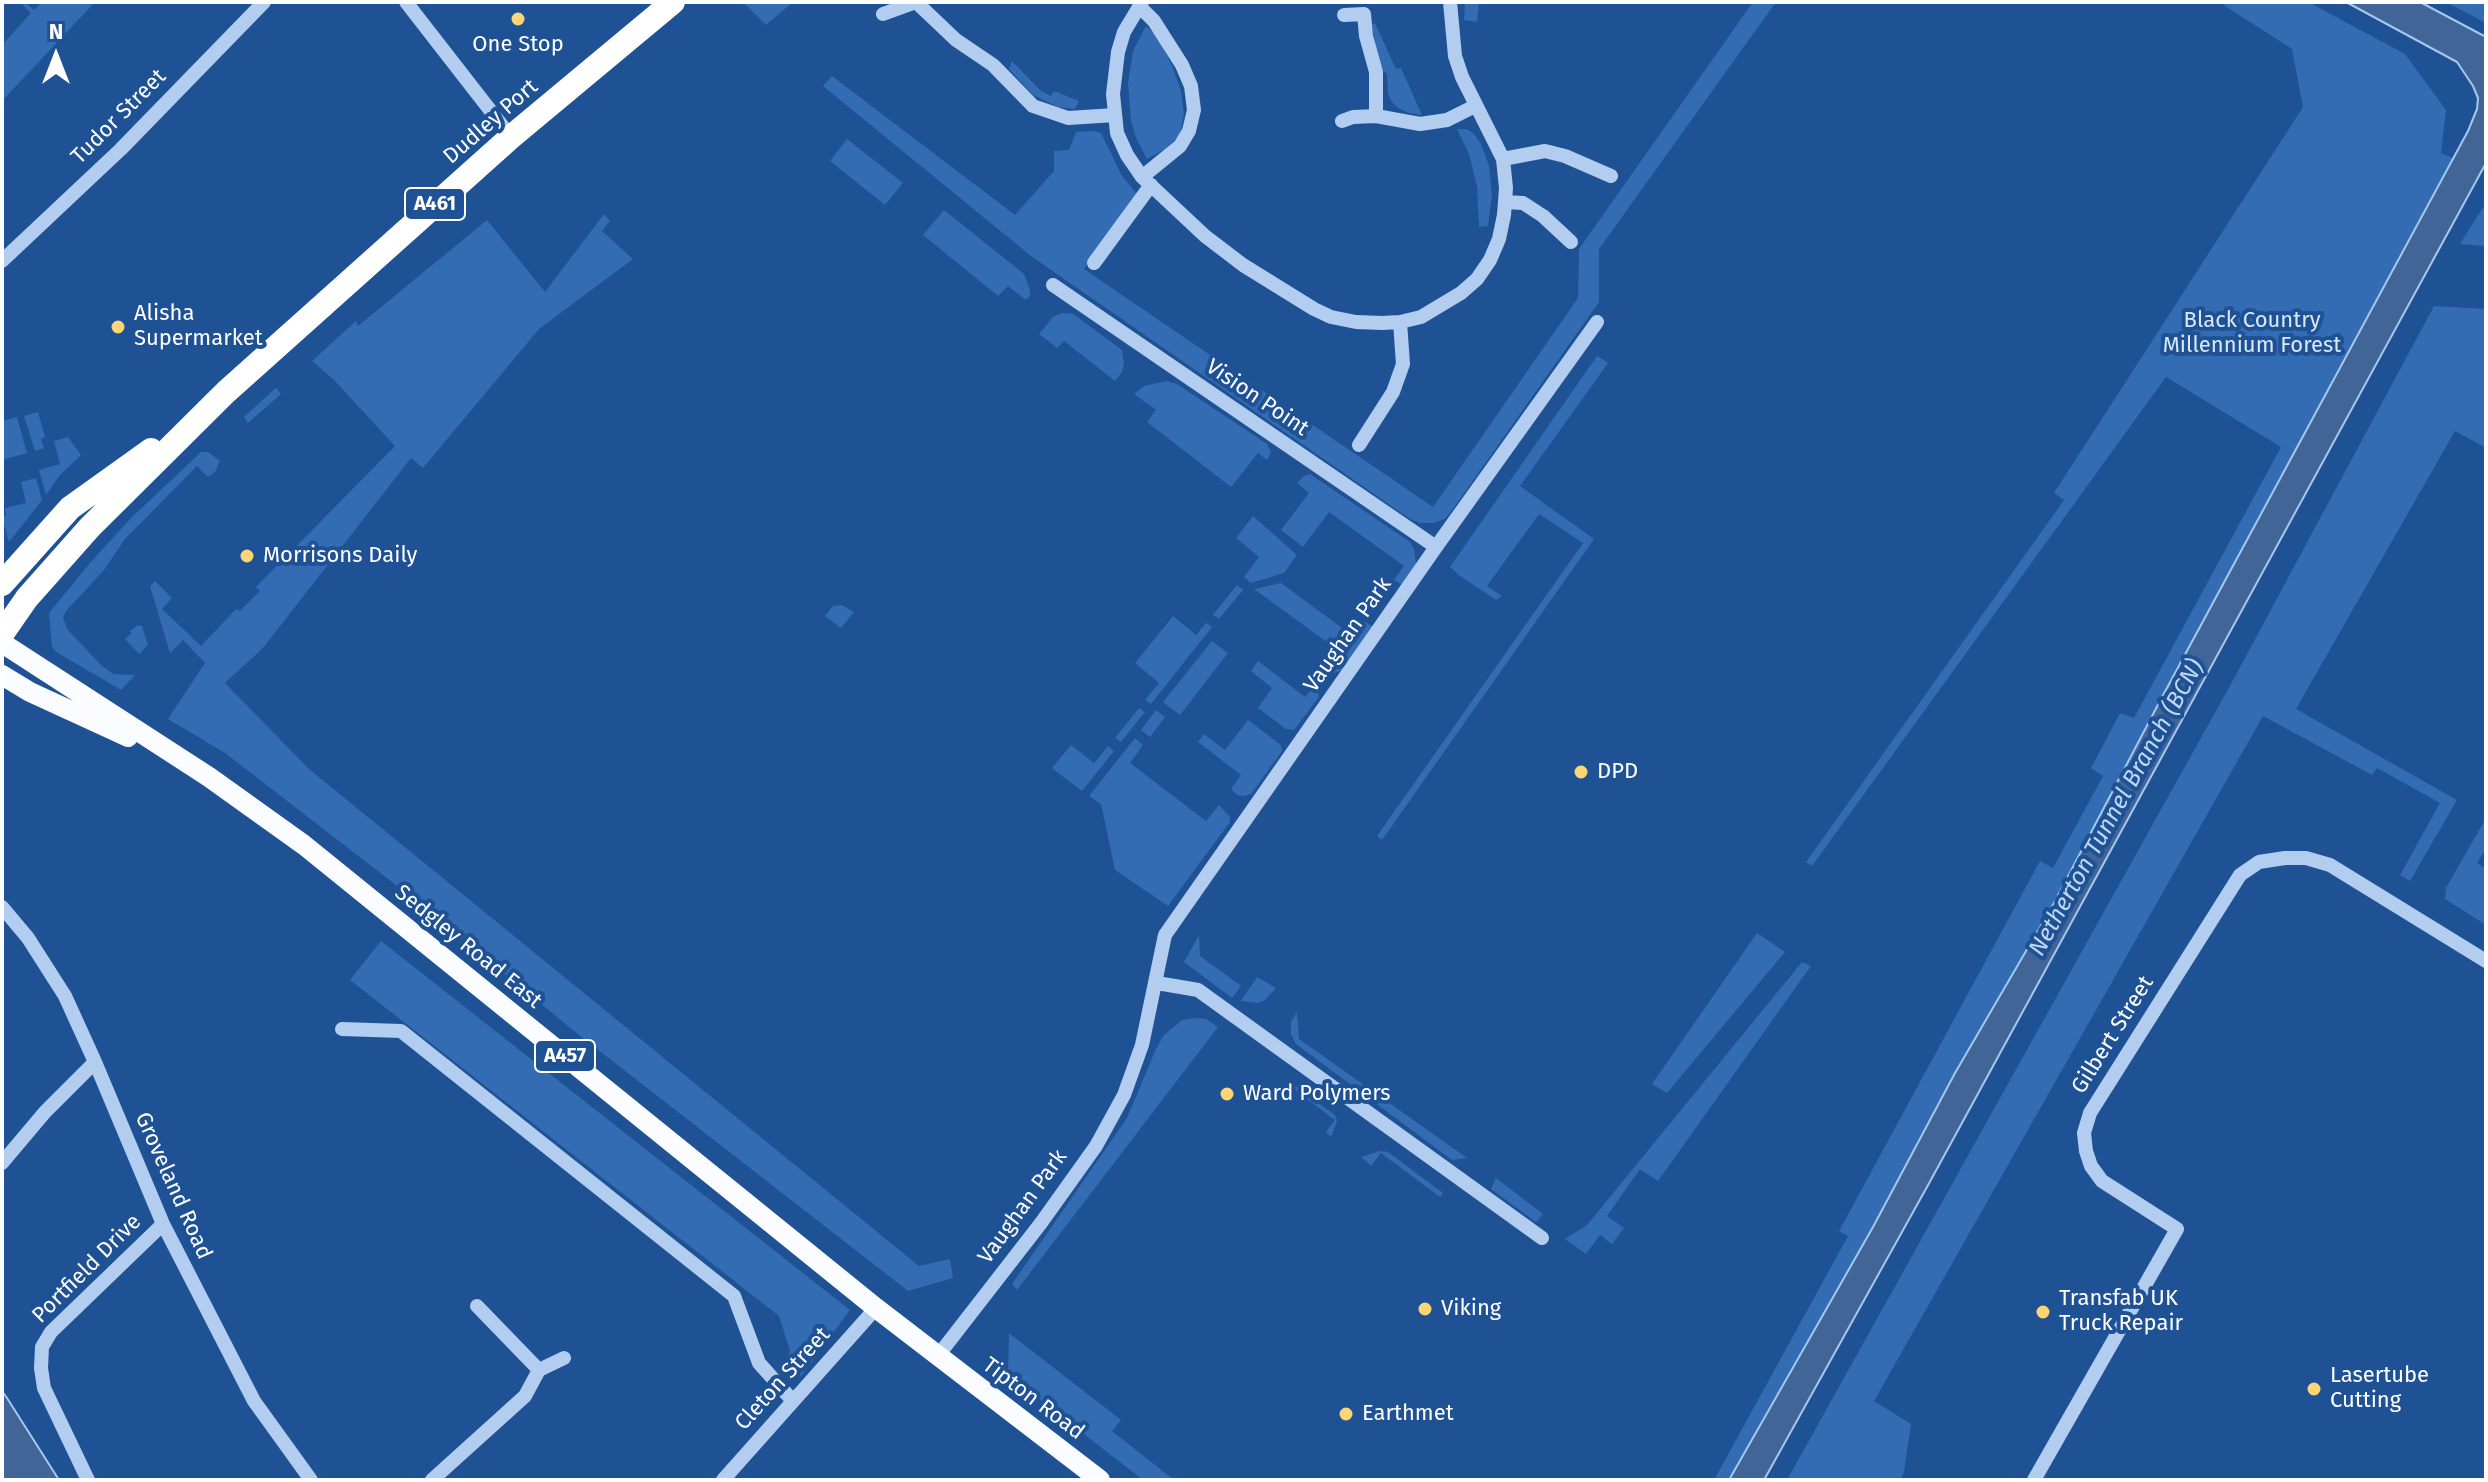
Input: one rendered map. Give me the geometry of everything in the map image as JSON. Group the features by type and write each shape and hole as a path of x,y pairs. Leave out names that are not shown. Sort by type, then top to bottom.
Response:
{"highway":[{"name":"Dudley Port","path":"2,634 27,598 90,527 203,413 511,137 673,2"},
{"name":"Dudley Port","path":"2,584 70,508 203,413"}],"main road":[{"name":"Sedgley Road East","path":"2,643 187,763 304,845 937,1357"},
{"name":"Sedgley Road East","path":"2,675 30,692 187,763"},
{"name":"Tipton Road","path":"937,1357 1100,1480"}],"street":[{"name":"Tudor Street","path":"2,261 121,149 264,2"},
{"path":"406,2 511,137"},
{"path":"1094,263 1146,181 1180,146 1189,131 1194,110 1191,86 1182,65 1140,4 1124,32 1118,52 1113,94 1117,133 1127,155 1146,181 1205,236 1314,309 1331,317 1356,322 1400,322 1421,317 1461,293 1477,279 1490,260 1499,239 1505,202 1503,159 1475,106 1455,56 1450,2"},
{"path":"883,14 917,3 956,40 993,65 1033,106 1068,118 1115,115"},
{"path":"1344,15 1364,14 1366,36 1376,72 1376,116"},
{"path":"1342,121 1376,116 1420,124 1447,120 1475,106"},
{"path":"1503,159 1545,151 1565,156 1611,176"},
{"path":"1505,202 1523,203 1543,216 1571,242"},
{"name":"Vision Point","path":"1053,285 1436,547"},
{"path":"1359,445 1393,392 1403,364 1400,322"},
{"name":"Vaughan Park","path":"937,1357 1023,1247 1096,1146 1124,1095 1142,1045 1165,935 1597,322"},
{"name":"Gilbert Street","path":"2034,1480 2177,1229 2102,1181 2091,1166 2086,1151 2084,1133 2090,1113 2240,875 2259,862 2285,858 2306,858 2330,865 2486,961"},
{"name":"Groveland Road","path":"2,907 28,938 65,996 163,1224 254,1401 311,1480"},
{"path":"1157,983 1198,990 1542,1238"},
{"path":"342,1029 401,1031 734,1296 759,1363 793,1401"},
{"path":"2,1163 45,1112 95,1062"},
{"name":"Portfield Drive","path":"88,1480 44,1388 42,1347 51,1332 163,1224"},
{"path":"477,1306 539,1370"},
{"name":"Cleton Street","path":"723,1480 876,1308"},
{"path":"432,1480 525,1396 539,1370 564,1358"}],"green space":[{"path":"20,2 25,2 34,10 42,2 95,2 2,101 2,45 31,13"},
{"path":"743,2 793,2 766,25"},
{"path":"1465,2 1479,2 1477,22 1464,20"},
{"path":"1753,2 1776,2 1599,249 1599,302 1453,509 1445,519 1433,523 1410,519 1031,256 823,86 832,76 1015,215 1054,171 1054,151 1069,150 1076,132 1101,133 1122,176 1136,193 1084,269 1433,507 1578,298 1579,249"},
{"path":"2219,2 2308,2 2405,54 2446,110 2441,153 2453,158 2054,903 1955,1073 1873,1227 1729,1480 1714,1480 1848,1236 1839,1231 2040,861 2053,868 2103,776 2091,768 2120,713 2134,718 2281,447 2166,377 1812,866 1806,862 2064,500 2054,493 2303,107 2292,49"},
{"path":"2446,2 2486,2 2486,23"},
{"path":"1375,23 1396,69 1401,68 1422,115 1409,113 1392,102 1388,94 1387,74 1381,69 1374,38 1372,25"},
{"path":"1146,26 1157,36 1173,68 1181,91 1184,114 1180,136 1147,159 1131,120 1128,83 1133,51"},
{"path":"1012,61 1041,91 1051,96 1054,91 1079,101 1075,109 1058,107 1033,95 1009,69"},
{"path":"1457,129 1467,129 1474,134 1489,166 1492,195 1488,226 1479,227 1477,186 1469,154"},
{"path":"847,139 903,183 885,205 830,161"},
{"path":"2486,203 2486,246 2460,244"},
{"path":"944,210 1024,274 1030,290 1026,300 1008,286 998,296 923,235"},
{"path":"604,214 610,221 602,231 633,259 539,329 423,468 411,458 263,648 225,683 309,769 919,1266 950,1259 953,1278 908,1291 579,1035 392,882 225,753 168,719 205,663 183,640 170,653 150,586 155,581 172,598 162,609 201,646 236,609 240,611 260,591 256,587 395,446 334,380 312,361 356,321 358,326 487,220 545,292"},
{"name":"Black Country Millennium Forest","path":"2434,306 2486,309 2486,448 2455,431 2296,709 2457,800 2410,881 2400,875 2440,803 2377,768 2372,775 2263,716 1874,1401 1911,1424 1900,1480 1787,1480 2231,684"},
{"path":"1062,313 1073,314 1122,350 1122,372 1115,381 1064,341 1057,348 1039,334 1053,317"},
{"path":"1597,356 1608,363 1520,486 1594,539 1382,840 1377,836 1583,543 1539,514 1487,586 1502,596 1496,600 1450,567"},
{"path":"1166,381 1177,384 1267,444 1271,452 1267,460 1258,453 1231,487 1147,422 1156,410 1134,394 1144,386"},
{"path":"276,388 281,394 248,423 244,417"},
{"path":"38,412 45,437 41,439 44,448 35,451 24,416"},
{"path":"17,417 27,453 2,460 2,421"},
{"path":"68,437 81,455 60,475 46,495 39,470 60,464 54,441"},
{"path":"201,452 208,452 220,461 215,472 208,477 197,466 125,539 104,570 63,618 68,630 100,664 113,674 135,675 121,690 56,652 52,647 49,613 130,519"},
{"path":"1310,474 1410,542 1416,564 1402,585 1394,580 1404,566 1329,512 1303,547 1281,530 1309,493 1297,483"},
{"path":"36,478 42,500 9,542 2,517 6,515 5,508 26,503 21,482"},
{"path":"1253,516 1297,555 1284,573 1251,583 1244,577 1259,557 1236,538"},
{"path":"1281,583 1353,636 1364,621 1373,627 1342,670 1331,674 1326,669 1339,651 1254,589"},
{"path":"1237,585 1243,590 1219,619 1213,615"},
{"path":"842,605 854,612 841,628 825,616 833,606"},
{"path":"1173,616 1196,635 1206,623 1212,627 1151,704 1145,700 1159,683 1135,663"},
{"path":"138,625 142,626 148,645 139,654 125,639"},
{"path":"1212,641 1228,653 1180,715 1163,702"},
{"path":"1258,661 1305,697 1314,686 1318,689 1319,697 1294,730 1286,729 1258,708 1272,688 1251,671"},
{"path":"1139,708 1145,712 1121,742 1115,738"},
{"path":"1156,710 1165,717 1150,737 1141,730"},
{"path":"1248,720 1281,745 1282,751 1251,794 1244,796 1237,795 1231,789 1241,775 1198,742 1204,734 1225,750"},
{"path":"1135,738 1143,745 1130,763 1206,821 1219,805 1230,817 1230,822 1168,906 1115,870 1101,804 1089,796"},
{"path":"1071,745 1094,763 1108,746 1114,751 1082,791 1052,768"},
{"path":"2486,818 2486,848 2477,863 2486,869 2486,925 2445,899 2446,888"},
{"path":"1757,933 1785,952 1667,1093 1652,1084"},
{"path":"1199,935 1200,956 1241,986 1232,998 1184,962"},
{"path":"381,941 850,1310 801,1376 783,1364 790,1351 779,1316 350,980"},
{"path":"1802,962 1811,966 1658,1181 1640,1169 1607,1216 1624,1228 1612,1244 1600,1235 1586,1254 1565,1239 1587,1225"},
{"path":"1257,977 1276,988 1258,1003 1241,1001"},
{"path":"1297,1012 1299,1039 1467,1158 1452,1160 1296,1044 1291,1034 1291,1022"},
{"path":"1206,1019 1218,1027 1017,1290 1012,1284 1127,1118 1163,1036 1182,1020"},
{"path":"1294,1085 1335,1115 1337,1121 1331,1137 1326,1132 1335,1120 1292,1088"},
{"path":"1380,1151 1388,1152 1443,1193 1440,1197 1381,1153 1371,1166 1361,1157"},
{"path":"1496,1178 1543,1214 1536,1222 1491,1189"},
{"path":"1009,1333 1121,1420 1112,1431 1174,1480 1143,1480 1008,1375"}],"water":[{"name":"Netherton Tunnel Branch (BCN)","path":"2346,2 2420,2 2486,37 2486,163 1764,1480 1729,1480 1873,1227 1955,1073 2054,903 2468,131 2478,98 2457,62"},
{"path":"2,1391 7,1398 59,1480 2,1480"}],"place":[{"name":"One Stop","path":"518,19"},
{"name":"Alisha Supermarket","path":"118,327"},
{"name":"Morrisons Daily","path":"247,556"},
{"name":"DPD","path":"1581,772"},
{"name":"Ward Polymers","path":"1227,1094"},
{"name":"Viking","path":"1425,1309"},
{"name":"Transfab UK Truck Repair","path":"2043,1312"},
{"name":"Lasertube Cutting","path":"2314,1389"},
{"name":"Earthmet","path":"1346,1414"}]}
